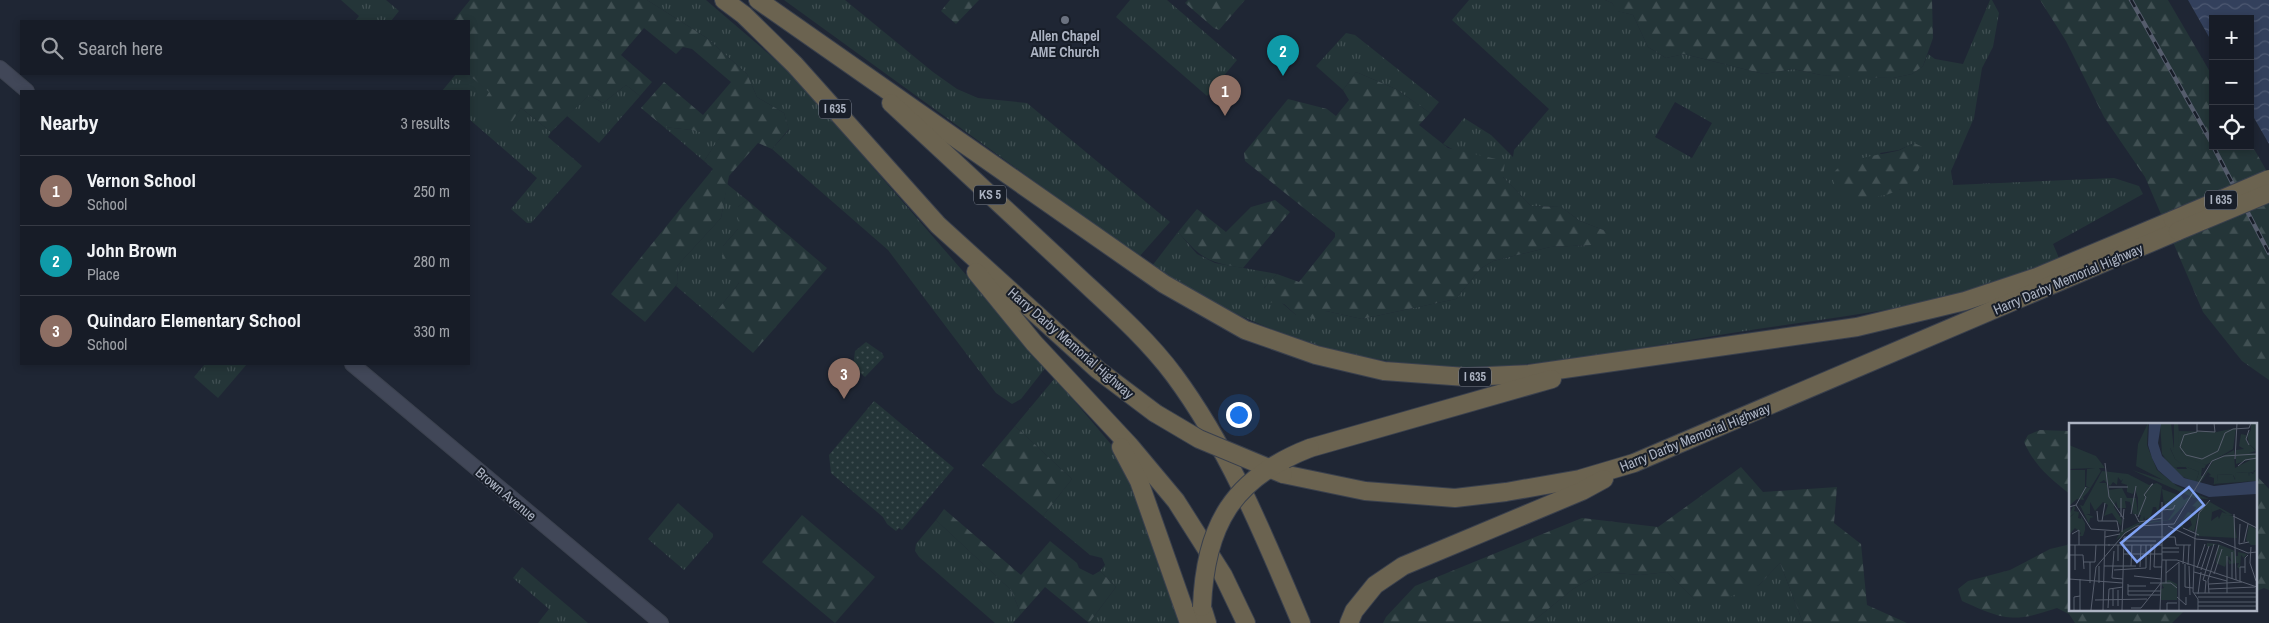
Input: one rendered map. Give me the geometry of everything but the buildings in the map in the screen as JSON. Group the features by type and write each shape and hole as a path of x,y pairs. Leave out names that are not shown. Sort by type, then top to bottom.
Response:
{"highway":[{"name":"Harry Darby Memorial Highway","path":"724,0 744,16 795,65 938,225 1098,370 1155,413 1200,439 1283,474 1365,491 1455,498 1506,492 1580,479 1634,463 2175,226 2269,179"},
{"name":"Harry Darby Memorial Highway","path":"758,0 1164,284 1245,330 1316,356 1384,371 1466,377 1529,374 1857,327 1965,301 2269,193"},
{"name":"KS 5","path":"845,60 1135,330 1173,374 1206,422 1234,476 1269,548 1301,623"},
{"path":"938,225 1034,343 1110,424 1176,501 1223,575 1246,623"},
{"path":"1204,615 1205,563 1213,536 1225,513 1252,479 1280,460 1310,448 1608,362"},
{"path":"1110,424 1139,481 1189,623"},
{"path":"1349,623 1354,611 1374,585 1403,566 1582,491 1634,463"}],"main road":[{"path":"0,68 26,90"},
{"name":"Brown Avenue","path":"353,365 662,623"}],"green space":[{"path":"341,0 386,0 399,11 392,20 356,20 359,16"},
{"path":"470,0 647,0 707,38 747,74 757,97 784,113 789,129 772,149 758,143 729,176 721,218 677,266 678,283 645,322 611,294 713,169 704,161 720,137 692,130 664,127 641,108 664,82 703,115 731,82 692,49 683,47 676,54 644,28 621,55 652,82 640,96 626,85 603,103 589,95 551,132 521,108 507,129 480,107 489,92 469,75 470,20 454,20"},
{"path":"647,0 706,0 798,81 1046,367 1021,399 1012,404 996,393 888,250 772,149 789,130 784,113 757,97 747,74 707,38"},
{"path":"784,0 845,0 933,72 957,89 978,98 1027,103 1170,222 1139,257"},
{"path":"950,0 979,0 956,24 941,11"},
{"path":"1130,0 1167,0 1237,60 1207,96 1116,17"},
{"path":"1188,0 1245,0 1219,30 1214,28 1185,3"},
{"path":"1469,0 1605,0 1612,3 1618,11 1633,15 1648,47 1666,58 1684,54 1764,74 1793,69 1821,75 1893,78 1912,74 1923,66 1928,54 1935,59 1963,64 1990,0 1992,0 1999,13 1993,47 1982,68 1974,118 1951,171 1953,185 2114,178 2139,186 2143,194 2053,244 2059,258 2016,275 1958,294 1918,304 1867,313 1563,360 1504,366 1456,367 1410,364 1364,357 1320,346 1276,331 1234,312 1192,291 1152,266 1178,232 1197,254 1215,263 1277,274 1264,288 1296,315 1326,311 1362,319 1456,299 1480,269 1493,261 1550,247 1591,245 1606,231 1580,221 1561,207 1531,206 1503,177 1443,144 1464,118 1491,135 1513,157 1514,150 1549,109 1452,20","holes":["1675,102 1712,123 1692,158 1655,137","1914,143 1900,190 1880,153 1899,150"]},
{"path":"1605,0 1932,0 1933,38 1923,66 1912,74 1893,78 1847,77 1821,75 1793,69 1764,74 1684,54 1666,58 1648,47 1633,15 1617,11 1612,3"},
{"path":"2040,0 2168,0 2209,70 2209,150 2254,149 2269,175 2269,380 2242,361 2203,312 2145,177 2104,117 2066,41"},
{"path":"1346,33 1355,35 1439,102 1430,113 1396,89 1356,72 1343,90 1316,66"},
{"path":"1356,72 1396,89 1430,113 1419,125 1448,148 1505,161 1503,177 1531,206 1561,207 1580,221 1606,231 1607,241 1591,245 1550,247 1493,261 1480,269 1456,299 1362,319 1326,311 1314,319 1296,315 1284,304 1267,302 1264,288 1277,274 1299,282 1335,237 1335,233 1245,161 1244,153 1288,99 1327,109 1336,116 1349,100 1343,90"},
{"path":"455,75 469,75 490,92 481,107 507,128 521,108 551,132 548,137 582,166 531,223 527,223 511,209 537,178 470,120 470,90 443,90"},
{"path":"626,85 640,96 599,143 567,116 589,95 603,103"},
{"path":"664,127 692,130 721,136 704,161"},
{"path":"1914,143 1925,148 1921,163 1907,185 1897,191 1872,197 1843,197 1835,185 1833,176 1836,170 1843,165 1862,158 1900,150"},
{"path":"727,184 747,200 738,207 738,229 723,246 739,283 712,317 676,286 678,283 677,266 721,218"},
{"path":"747,200 827,268 753,353 712,317 739,283 722,270 723,246 738,229 738,207"},
{"path":"1275,200 1290,212 1243,268 1221,264 1206,258 1193,248 1178,232 1197,209 1226,232 1251,207"},
{"path":"866,342 882,353 884,357 865,377 853,367 855,351"},
{"path":"204,365 246,365 218,398 194,377"},
{"path":"1055,378 1115,449 1126,471 1183,623 1089,623 1116,587 1100,571 1105,565 1102,558 1090,555 1043,516 1072,479 1015,426"},
{"path":"874,401 954,468 902,530 899,528 896,531 887,524 883,517 831,473 829,455"},
{"path":"1015,426 1072,479 1043,516 982,465"},
{"path":"2040,430 2069,431 2069,493 2043,471 2033,458 2024,442 2028,435"},
{"path":"1741,467 1763,492 1837,487 1834,523 1861,544 1867,605 1907,623 1803,623 1780,563 1759,585 1722,600 1694,599 1667,572 1640,575 1602,572 1573,589 1531,623 1383,623 1386,617 1415,586 1582,518 1658,527"},
{"path":"2256,475 2269,489 2269,590 2264,588 2256,592"},
{"path":"678,503 713,534 713,537 684,570 648,539"},
{"path":"944,509 1021,575 1050,541 1077,563 1079,568 1093,575 1100,571 1116,587 1089,623 1045,587 1021,614 1011,590 936,520"},
{"path":"802,515 875,577 835,623 762,562"},
{"path":"936,520 1011,590 1021,614 1013,623 995,623 919,557 915,551 916,544"},
{"path":"2069,542 2069,610 2194,610 2184,611 2172,623 2075,623 2069,614 2057,608 2030,616 2009,617 1999,616 1962,601 1958,589 1968,581 2010,570 2050,549 2067,545"},
{"path":"1780,563 1803,623 1531,623 1573,589 1602,572 1640,575 1667,572 1694,599 1759,585"},
{"path":"522,567 588,623 538,623 549,609 513,578"}],"water":[{"path":"2188,0 2269,0 2269,144 2254,118 2254,15 2209,15 2209,37"}],"railway":[{"path":"2131,0 2209,138"},
{"path":"2215,150 2269,253"}],"place":[{"name":"Allen Chapel AME Church","path":"1065,20"},
{"name":"John Brown","path":"1283,76"},
{"name":"Vernon School","path":"1225,116"},
{"name":"Quindaro Elementary School","path":"844,399"}]}
